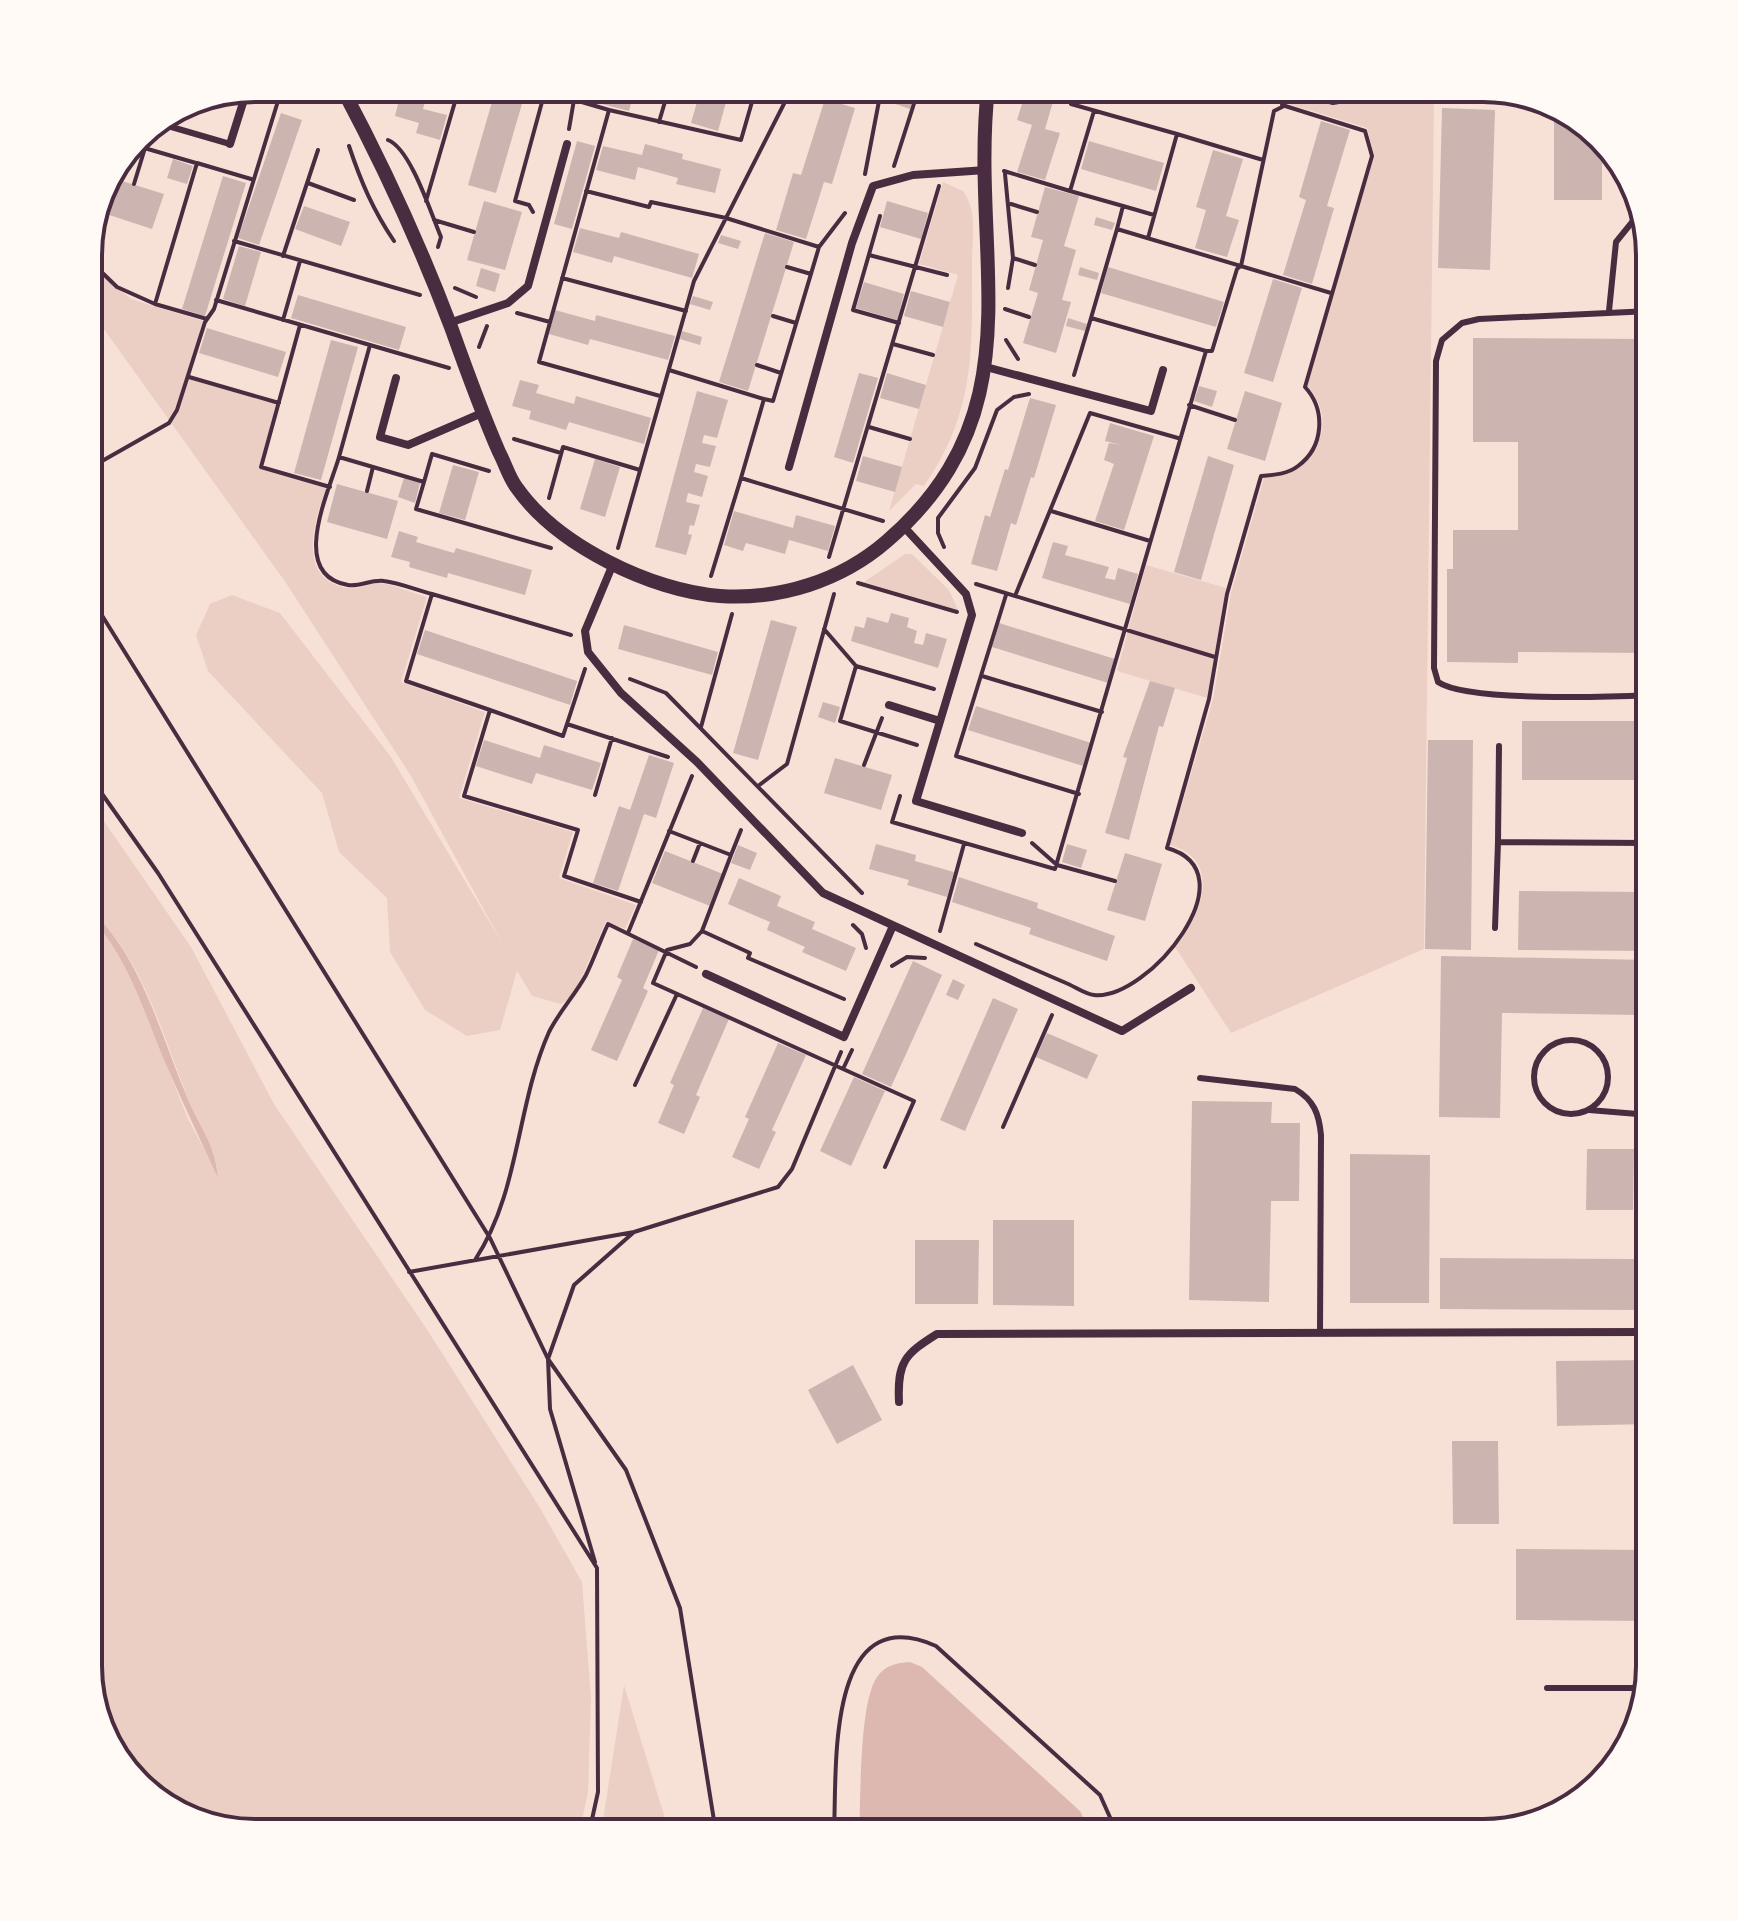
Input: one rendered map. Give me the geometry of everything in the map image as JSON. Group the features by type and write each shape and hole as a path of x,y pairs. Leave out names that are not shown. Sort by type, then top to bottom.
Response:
{"street":[{"path":"230,144 243,102"},
{"path":"349,102 413,232 482,413 516,487 544,517 613,564 677,588 707,595 762,595 797,589 841,573 869,557 904,527 960,453 974,422 986,367 988,102"},
{"path":"449,323 508,303 528,286 567,144"},
{"path":"789,467 852,243 873,186 913,175 986,170"},
{"path":"986,367 1151,411 1163,370"},
{"path":"396,378 380,437 408,445 482,413"},
{"path":"904,527 966,594 972,615 916,801 1022,833"},
{"path":"613,564 585,631 588,652 621,693 697,762 823,893 933,947 1122,1031 1191,988"},
{"path":"889,705 940,721"},
{"path":"706,974 844,1037 892,928"},
{"path":"899,1402 898,1377 908,1353 937,1334 1636,1332"}],"lane":[{"path":"172,127 230,144"},
{"path":"1609,311 1616,242 1632,222"},
{"path":"1636,311 1479,319 1462,323 1442,340 1436,361 1435,392 1434,668 1438,682 1460,692 1598,698 1636,696"},
{"path":"1495,928 1499,746"},
{"path":"1498,842 1636,843"},
{"path":"1589,1110 1608,1089 1603,1054 1583,1039 1548,1045 1534,1068 1538,1096 1549,1107 1572,1115 1589,1110 1636,1114"},
{"path":"1200,1078 1295,1089 1305,1095 1315,1108 1321,1135 1320,1333"},
{"path":"1547,1688 1635,1688"}],"path":[{"path":"146,148 256,180 278,102"},
{"path":"426,201 455,102"},
{"path":"534,217 529,205 515,201 542,102"},
{"path":"567,144 573,102"},
{"path":"583,102 741,140 752,102"},
{"path":"659,122 665,102"},
{"path":"630,556 617,550 694,281 785,102"},
{"path":"864,176 879,102"},
{"path":"894,167 915,102"},
{"path":"1072,102 1263,161"},
{"path":"969,941 1094,995 1123,987 1154,968 1171,951 1194,910 1200,881 1194,861 1185,853 1167,848 1209,699 1227,594 1261,476 1296,468 1313,451 1316,442 1320,412 1305,387 1372,156 1365,131 1284,106 1274,111 1241,266 1237,269 1212,351 1091,318"},
{"path":"609,110 539,362 660,396"},
{"path":"1070,191 1094,111"},
{"path":"381,127 388,139 400,148 426,201 441,237 438,249"},
{"path":"1148,238 1177,134"},
{"path":"348,142 358,180 376,217 396,244"},
{"path":"134,184 145,149"},
{"path":"283,256 318,150"},
{"path":"1003,162 1011,204 1013,258 1003,323"},
{"path":"155,304 197,163"},
{"path":"1004,171 1154,215"},
{"path":"102,461 169,423 216,300 251,179"},
{"path":"308,183 354,200"},
{"path":"817,563 828,559 869,427 940,185 929,185"},
{"path":"586,191 649,207 651,202 726,218 819,247"},
{"path":"1011,204 1037,212"},
{"path":"1072,381 1123,206"},
{"path":"881,213 853,310 899,323"},
{"path":"434,220 474,232"},
{"path":"1117,229 1331,293"},
{"path":"234,241 422,296 417,283"},
{"path":"869,255 947,275"},
{"path":"1013,258 1035,265"},
{"path":"283,320 300,261"},
{"path":"787,267 811,274"},
{"path":"102,273 117,287 155,304 207,319"},
{"path":"562,278 686,311"},
{"path":"454,287 474,298 488,296"},
{"path":"216,300 449,368"},
{"path":"1005,309 1029,317"},
{"path":"508,316 518,313 550,322"},
{"path":"773,316 796,323"},
{"path":"478,358 480,338 493,322"},
{"path":"300,325 261,467 330,487"},
{"path":"1004,337 1009,350 1022,363"},
{"path":"893,344 933,355"},
{"path":"370,345 319,519 314,551 328,577 346,585 383,580 572,635"},
{"path":"1056,867 1206,351"},
{"path":"444,354 453,381"},
{"path":"757,365 781,373"},
{"path":"668,370 764,399 712,576"},
{"path":"189,377 279,403"},
{"path":"946,550 938,533 938,518 975,468 997,410 1014,397 1037,396"},
{"path":"1189,405 1235,420"},
{"path":"1077,409 1179,439"},
{"path":"1015,596 1090,413"},
{"path":"869,427 910,439"},
{"path":"517,451 511,438 561,453"},
{"path":"549,498 563,447 640,470"},
{"path":"493,479 489,472 432,454 416,509 556,551 542,539"},
{"path":"339,457 424,482"},
{"path":"367,491 373,467"},
{"path":"741,478 883,521 889,518"},
{"path":"543,491 557,506"},
{"path":"1051,511 1150,541"},
{"path":"703,576 721,577"},
{"path":"823,598 870,576"},
{"path":"969,576 976,584 1006,594 1215,657"},
{"path":"432,594 406,681 563,736 585,669 580,661"},
{"path":"757,786 787,764 834,594"},
{"path":"956,756 1006,594"},
{"path":"701,727 733,611 721,611"},
{"path":"102,615 490,1238 548,1359 626,1470 680,1608 714,1819"},
{"path":"572,642 573,622"},
{"path":"823,628 856,666"},
{"path":"981,676 1102,712"},
{"path":"628,678 666,693 862,893 875,899"},
{"path":"864,765 874,732 889,705"},
{"path":"490,710 464,796 578,830 564,876 641,902"},
{"path":"567,724 671,758"},
{"path":"595,795 612,738"},
{"path":"944,752 1079,794"},
{"path":"628,933 697,762"},
{"path":"682,767 692,776"},
{"path":"102,794 158,873 597,1568"},
{"path":"667,950 690,944 702,931 741,829 750,838"},
{"path":"669,831 731,855"},
{"path":"1022,833 1056,867 1115,881"},
{"path":"693,861 700,843"},
{"path":"933,947 941,929 964,844"},
{"path":"850,923 862,934 865,953"},
{"path":"928,923 941,929"},
{"path":"474,1262 490,1238 513,1167 526,1101 550,1031 586,974 608,924 667,950 706,974"},
{"path":"702,931 750,953 748,958 842,1000 849,994"},
{"path":"667,950 653,983 914,1101 885,1167"},
{"path":"887,974 901,959 911,956 928,959"},
{"path":"635,1085 677,994"},
{"path":"1039,1009 1065,1021"},
{"path":"1003,1127 1052,1015"},
{"path":"841,1067 844,1037"},
{"path":"409,1272 634,1232 778,1187 792,1169 856,1042"},
{"path":"592,1819 598,1792 597,1568 550,1409 548,1359 574,1285 634,1232"},
{"path":"835,1819 839,1729 848,1678 859,1658 886,1638 915,1637 936,1646 1100,1795 1111,1819"}],"shaded area":[{"path":"1434,102 1424,949 1231,1033 1175,947 1199,905 1202,875 1187,852 1170,845 1213,699 1231,593 1264,478 1296,468 1317,446 1322,431 1322,416 1317,401 1307,386 1374,156 1367,128 1286,103"},
{"path":"943,182 963,191 971,207 972,324 968,379 953,432 941,458 924,486 916,484 889,511 958,275 919,264"},
{"path":"102,275 131,299 203,321 186,378 276,404 259,468 326,488 314,532 315,561 320,573 331,582 347,588 378,583 427,597 401,682 485,712 459,798 573,832 559,878 636,905 625,929 606,921 574,995 561,1004 532,996 517,971 500,1030 467,1036 425,1010 390,952 387,898 339,852 322,793 208,671 196,635 210,604 232,595 280,613 391,757 502,943 411,776 286,583 102,327"},
{"path":"905,554 912,554 949,590 958,610 864,582"},
{"path":"1146,565 1226,588 1207,698 1117,671"},
{"path":"102,818 191,947 274,1104 428,1331 540,1508 582,1582 591,1698 588,1793 582,1819 235,1818 206,1811 162,1787 134,1759 123,1742 110,1715 102,1666 102,930 131,973 187,1117 218,1175 210,1146 149,998 123,949 102,922"},
{"path":"102,922 123,950 149,1000 211,1148 218,1178 132,981 102,930"},
{"path":"910,1662 922,1667 1080,1811 1084,1819 859,1819 864,1729 871,1690 877,1677 896,1664"},
{"path":"624,1685 665,1819 603,1819"}],"building":[{"path":"391,102 425,102 423,109 447,115 440,140 416,133 419,123 395,116 398,104"},
{"path":"492,102 523,102 496,193 468,185"},
{"path":"602,102 631,102 629,111"},
{"path":"697,102 726,102 718,131 691,123"},
{"path":"824,102 855,108 832,184 824,182 806,239 776,230 793,173 801,175"},
{"path":"889,102 912,102 910,109"},
{"path":"1023,102 1053,102 1045,129 1060,133 1045,180 1017,172 1032,125 1017,120"},
{"path":"1442,108 1495,110 1490,270 1438,268"},
{"path":"281,113 302,120 259,245 238,238"},
{"path":"1554,120 1584,140 1602,159 1602,200 1554,200"},
{"path":"1321,121 1350,130 1327,206 1334,208 1312,284 1283,275 1306,200 1299,197"},
{"path":"577,141 595,146 572,229 554,224"},
{"path":"1089,141 1164,163 1156,191 1081,169"},
{"path":"645,144 683,154 682,159 721,169 715,193 676,184 678,178 638,167 635,180 596,170 603,146 642,155"},
{"path":"1213,150 1243,159 1226,216 1239,220 1227,257 1195,248 1206,210 1196,207"},
{"path":"173,159 193,166 187,184 167,178"},
{"path":"223,176 246,183 205,316 182,309"},
{"path":"122,181 164,194 152,229 108,214"},
{"path":"1045,187 1079,196 1064,246 1076,250 1062,300 1071,302 1056,353 1023,343 1038,293 1029,290 1043,240 1031,237"},
{"path":"484,201 522,212 505,270 467,260"},
{"path":"887,201 928,213 921,239 880,227"},
{"path":"304,206 350,222 341,246 295,229"},
{"path":"1096,217 1115,223 1112,230 1094,225"},
{"path":"580,228 619,238 621,232 699,254 692,278 614,256 612,263 573,252"},
{"path":"765,233 794,242 748,391 719,382"},
{"path":"1634,233 1635,233 1636,271"},
{"path":"721,235 741,241 738,249 718,243"},
{"path":"239,246 261,252 245,306 223,299"},
{"path":"1080,267 1099,273 1097,280 1078,275"},
{"path":"1108,267 1224,302 1216,327 1101,293"},
{"path":"481,268 500,274 495,292 476,286"},
{"path":"1273,279 1302,288 1273,382 1244,373"},
{"path":"864,282 904,294 897,320 856,308"},
{"path":"911,291 950,302 943,327 904,316"},
{"path":"298,295 406,327 399,350 291,318"},
{"path":"693,296 713,302 710,310 690,304"},
{"path":"555,310 595,321 596,315 675,336 668,360 590,339 588,345 549,334"},
{"path":"1068,318 1087,324 1085,331 1066,326"},
{"path":"207,328 286,352 278,377 199,353"},
{"path":"682,331 702,337 700,345 680,339"},
{"path":"1473,338 1636,339 1636,653 1518,652 1518,663 1447,662 1447,569 1453,569 1453,530 1518,530 1518,442 1473,442"},
{"path":"331,340 358,347 321,480 294,473"},
{"path":"859,373 878,378 853,463 834,457"},
{"path":"887,373 926,385 919,409 880,398"},
{"path":"520,380 539,385 536,393 574,404 576,396 651,418 644,444 569,422 566,430 529,419 531,411 512,406"},
{"path":"1199,386 1217,391 1212,407 1194,401"},
{"path":"697,391 728,400 717,438 704,435 702,443 716,446 710,467 696,464 694,472 708,476 702,497 688,493 686,502 700,505 694,526 690,525 688,534 692,535 686,555 655,547"},
{"path":"1245,391 1282,403 1265,461 1227,449"},
{"path":"1030,398 1056,405 1034,478 1031,477 1016,525 1011,523 997,571 971,564 985,515 990,517 1005,469 1008,470"},
{"path":"1110,423 1154,436 1124,530 1095,521 1114,464 1104,460 1109,443 1121,445 1105,441"},
{"path":"863,456 902,467 895,492 856,481"},
{"path":"1208,456 1234,465 1201,580 1174,572"},
{"path":"595,459 620,467 605,517 580,509"},
{"path":"453,465 479,472 465,520 439,513"},
{"path":"404,478 420,483 415,503 398,497"},
{"path":"337,484 398,501 387,539 327,522"},
{"path":"734,511 793,528 796,515 835,526 828,551 789,540 785,554 746,543 743,551 724,545"},
{"path":"399,531 418,537 416,542 454,553 456,548 532,570 525,595 448,573 447,578 409,567 410,562 391,557"},
{"path":"1053,542 1068,546 1065,555 1109,567 1105,578 1115,580 1118,568 1138,574 1130,604 1042,578"},
{"path":"891,613 909,618 907,627 917,631 914,643 923,645 926,633 947,639 938,668 851,641 855,626 864,628 867,617 888,623"},
{"path":"771,620 797,627 758,760 733,753"},
{"path":"999,623 1115,659 1108,683 992,647"},
{"path":"624,625 718,652 712,675 618,649"},
{"path":"425,630 577,681 570,705 417,654"},
{"path":"1150,681 1175,688 1163,727 1159,726 1129,840 1105,833 1127,758 1123,757"},
{"path":"823,702 840,707 835,723 818,717"},
{"path":"976,706 1091,743 1083,766 968,730"},
{"path":"1522,721 1636,721 1636,780 1522,780"},
{"path":"484,740 540,758 544,745 601,763 592,790 536,773 532,784 476,766"},
{"path":"1428,740 1473,740 1471,950 1425,949"},
{"path":"649,755 674,763 656,818 644,814 618,891 593,883 619,806 630,810"},
{"path":"835,758 892,775 881,810 824,793"},
{"path":"876,844 916,855 915,861 954,872 947,897 907,885 909,880 869,869"},
{"path":"1067,844 1087,850 1081,868 1062,862"},
{"path":"738,845 757,853 750,870 731,863"},
{"path":"665,851 723,874 710,906 652,883"},
{"path":"1125,853 1162,864 1145,921 1107,910"},
{"path":"959,877 1038,903 1037,908 1115,936 1107,961 1029,934 1031,928 952,902"},
{"path":"739,878 781,896 777,906 815,922 812,929 856,948 846,971 802,952 805,947 767,930 770,922 728,904"},
{"path":"1519,891 1636,892 1636,951 1518,950"},
{"path":"633,939 659,950 643,988 648,991 617,1061 591,1050 622,980 617,977"},
{"path":"1441,956 1636,960 1636,1015 1502,1013 1500,1118 1439,1117"},
{"path":"913,961 942,975 891,1087 862,1074"},
{"path":"953,979 965,985 958,1000 946,995"},
{"path":"993,998 1018,1009 965,1131 940,1120"},
{"path":"703,1008 729,1019 696,1095 700,1097 684,1134 658,1123 674,1085 670,1083"},
{"path":"1047,1033 1098,1055 1087,1079 1036,1057"},
{"path":"778,1043 806,1055 772,1130 776,1132 759,1169 732,1157 749,1119 745,1117"},
{"path":"854,1077 885,1091 851,1166 820,1151"},
{"path":"1192,1101 1272,1102 1271,1123 1300,1123 1299,1201 1271,1201 1269,1302 1189,1300"},
{"path":"1587,1149 1634,1149 1633,1210 1586,1210"},
{"path":"1350,1154 1430,1155 1429,1303 1350,1303"},
{"path":"993,1220 1074,1220 1074,1306 993,1305"},
{"path":"915,1240 979,1240 978,1304 915,1304"},
{"path":"1440,1258 1636,1259 1636,1310 1440,1309"},
{"path":"1636,1360 1636,1424 1557,1426 1556,1361"},
{"path":"853,1365 882,1420 837,1444 808,1390"},
{"path":"1452,1441 1498,1441 1499,1524 1453,1524"},
{"path":"1516,1549 1636,1550 1636,1621 1516,1620"}]}
